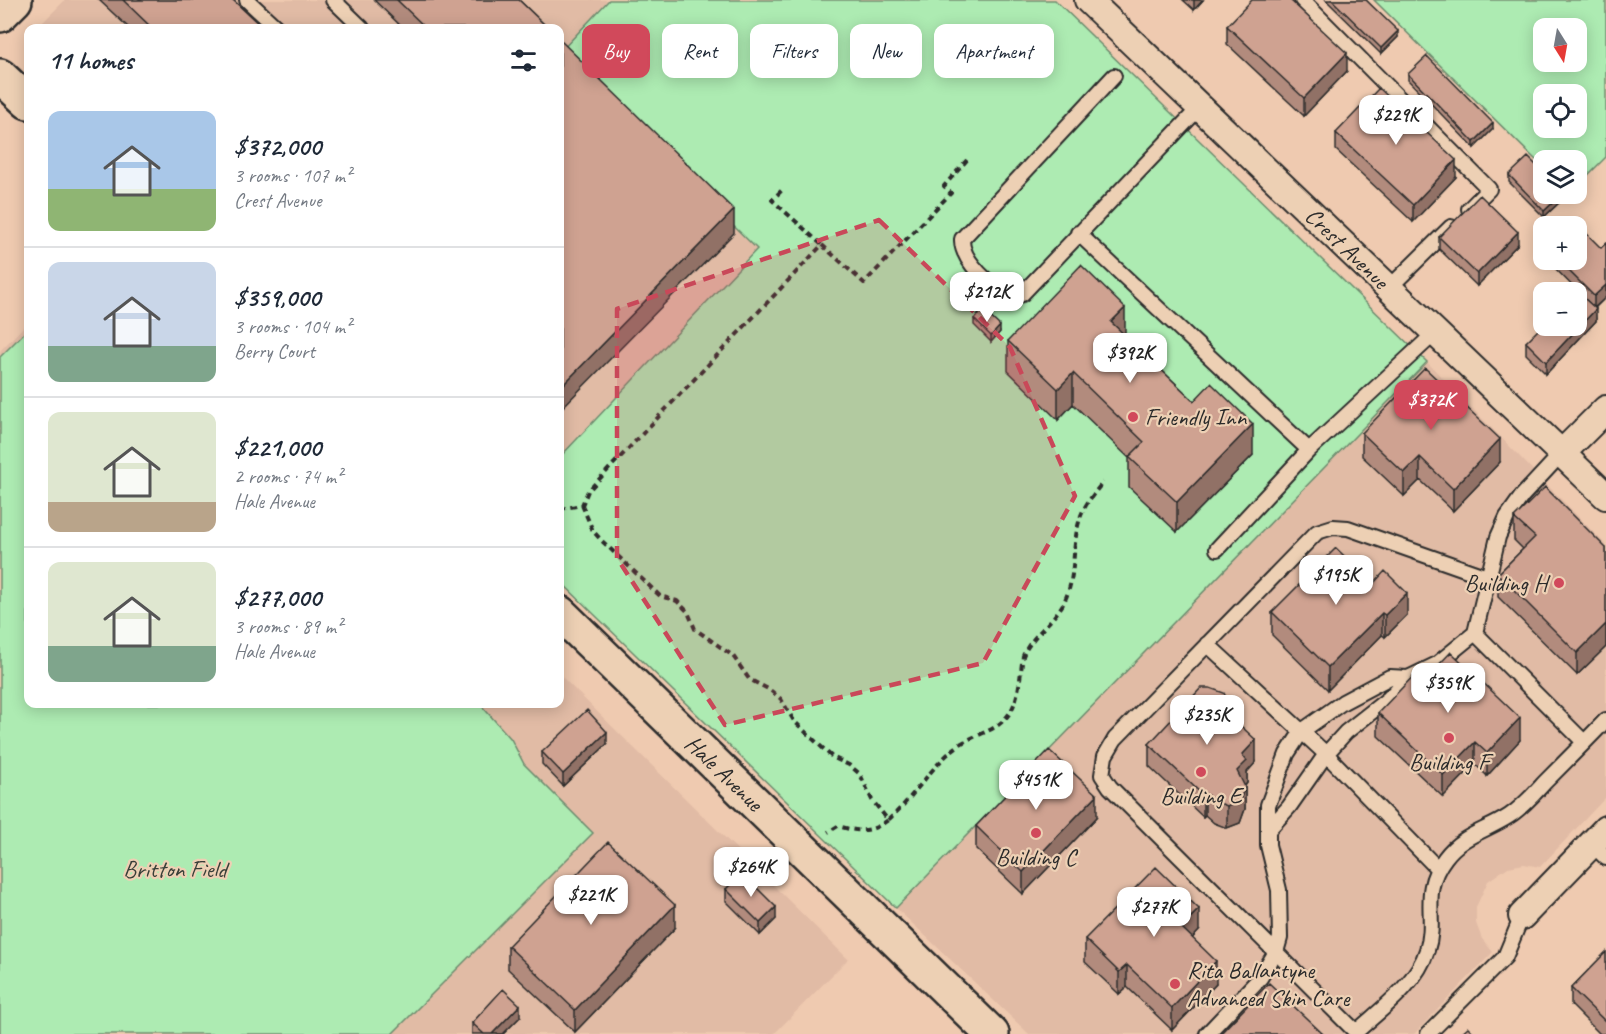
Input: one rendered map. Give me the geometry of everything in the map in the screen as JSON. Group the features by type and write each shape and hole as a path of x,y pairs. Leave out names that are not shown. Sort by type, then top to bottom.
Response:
{"main road":[{"path":"0,15 15,0"},
{"path":"0,76 24,98"},
{"name":"Hale Avenue","path":"564,617 992,1034"}],"street":[{"name":"Crest Avenue","path":"1088,0 1606,496"},
{"path":"1562,453 1606,409"},
{"path":"1522,916 1601,843"}],"lane":[{"path":"247,0 273,24"},
{"path":"333,0 358,24"},
{"path":"1302,0 1489,189 1389,288"},
{"path":"1114,76 962,239 965,256 1002,293 1011,297 1022,294 1200,108"},
{"path":"1078,233 1309,450"},
{"path":"1217,549 1309,450 1436,332"},
{"path":"1270,828 1289,807 1326,754 1346,732 1388,699 1408,678 1437,664 1475,633 1498,537 1507,517 1522,496 1562,453"},
{"path":"1490,578 1348,528 1333,527 1317,532 1115,739 1105,756 1102,775 1110,787 1356,1032 1397,994 1424,957 1430,938 1429,893 1438,869 1456,846 1474,832 1509,816 1525,803 1606,720"},
{"path":"1475,633 1584,742"},
{"path":"1207,644 1326,754 1438,869"},
{"path":"1207,1034 1252,989 1276,952 1280,938 1279,890 1268,845 1270,828 1268,805 1277,776 1302,731 1366,689 1390,677 1408,678"},
{"path":"1428,1034 1505,957 1522,916"}],"path":[{"path":"783,189 772,200 864,283 951,193 944,186 967,160"},
{"path":"822,244 588,491 582,505 593,531 601,540 660,596 677,601 688,612 695,629 733,656 749,679 757,686 770,690 781,699 794,721 832,757 849,765 860,774 872,800 888,820"},
{"path":"824,835 838,826 869,831 888,820 908,803 949,754 963,743 994,729 1011,711 1020,680 1023,656 1027,647 1050,623 1063,603 1070,586 1078,524 1089,499 1103,482"},
{"path":"564,508 582,505"}],"highlighted area":[{"path":"879,220 1010,347 1075,496 983,663 725,725 617,558 617,309"}],"shaded area":[{"path":"65,0 609,0 586,24 582,24 582,29 564,48 564,24 41,24"},
{"path":"564,59 757,249 564,453"},
{"name":"Britton Field","path":"24,326 24,708 564,708 564,679 848,959 774,1034 0,1034 0,351"},
{"path":"1427,362 1606,545 1606,797 1540,867 1524,864 1508,867 1488,881 1476,907 1476,923 1482,939 1493,952 1414,1034 1029,1034 896,908"}],"green space":[{"path":"609,0 1055,0 1427,362 896,908 564,585 564,453 757,249 583,78 650,78 650,24 586,24"},
{"path":"1374,0 1606,0 1606,157 1587,176 1587,150 1533,150 1533,157"},
{"path":"582,29 582,77 564,59 564,48"},
{"name":"Britton Field","path":"24,333 24,708 484,708 511,739 524,764 593,833 392,1034 0,1034 0,357"}],"building":[{"path":"123,0 233,0 259,24 148,24"},
{"path":"397,0 519,0 544,24 422,24"},
{"path":"1252,0 1290,0 1347,53 1304,98 1227,26"},
{"path":"1332,0 1366,0 1398,31 1381,48"},
{"path":"564,44 582,61 582,78 599,78 734,210 564,384"},
{"path":"1427,56 1493,123 1474,142 1408,74"},
{"path":"1379,88 1456,160 1413,205 1336,133"},
{"path":"1528,157 1533,162 1533,200 1509,175"},
{"path":"1480,195 1518,232 1477,274 1439,237"},
{"path":"1537,204 1551,204 1544,211"},
{"path":"1587,234 1601,248 1606,243 1606,285 1594,296 1587,289 1587,282 1580,282 1568,270 1587,270"},
{"name":"Friendly Inn","path":"1081,265 1125,308 1111,322 1194,401 1211,383 1253,424 1177,502 1129,457 1144,442 1073,373 1058,389 1008,341"},
{"path":"1587,301 1596,309 1587,319"},
{"path":"983,310 1000,326 991,336 974,319"},
{"path":"1533,335 1571,336 1546,362 1526,342"},
{"path":"1425,368 1500,439 1453,489 1420,457 1404,473 1362,433"},
{"name":"Building H","path":"1545,487 1606,548 1606,624 1577,653 1498,574 1535,537 1514,518"},
{"path":"1336,548 1373,584 1385,571 1407,593 1385,615 1382,613 1328,667 1272,612"},
{"name":"Building F","path":"1451,652 1520,718 1487,753 1475,742 1443,775 1378,713 1420,669 1428,676"},
{"name":"Building E","path":"1201,688 1210,688 1224,693 1230,706 1229,715 1256,740 1242,755 1247,761 1237,771 1245,787 1240,800 1227,806 1214,801 1205,793 1203,795 1149,744"},
{"path":"587,710 607,732 563,774 542,752"},
{"name":"Building C","path":"1049,750 1097,795 1023,872 976,826"},
{"path":"608,842 675,905 575,1010 508,946"},
{"path":"1156,867 1199,909 1181,927 1216,961 1172,1008 1127,965 1119,972 1085,939"},
{"path":"742,873 776,907 760,923 726,889"},
{"path":"1606,952 1606,1022 1571,988"},
{"path":"1269,983 1323,1034 1220,1034"},
{"path":"503,989 520,1005 492,1034 484,1034 472,1023"},
{"path":"1468,1027 1475,1034 1460,1034"}],"place":[{"name":"Friendly Inn","path":"1133,417"},
{"name":"Building H","path":"1559,583"},
{"name":"Building F","path":"1449,738"},
{"name":"Building E","path":"1201,772"},
{"name":"Building C","path":"1036,833"},
{"name":"Rita Ballantyne Advanced Skin Care","path":"1175,984"}]}
